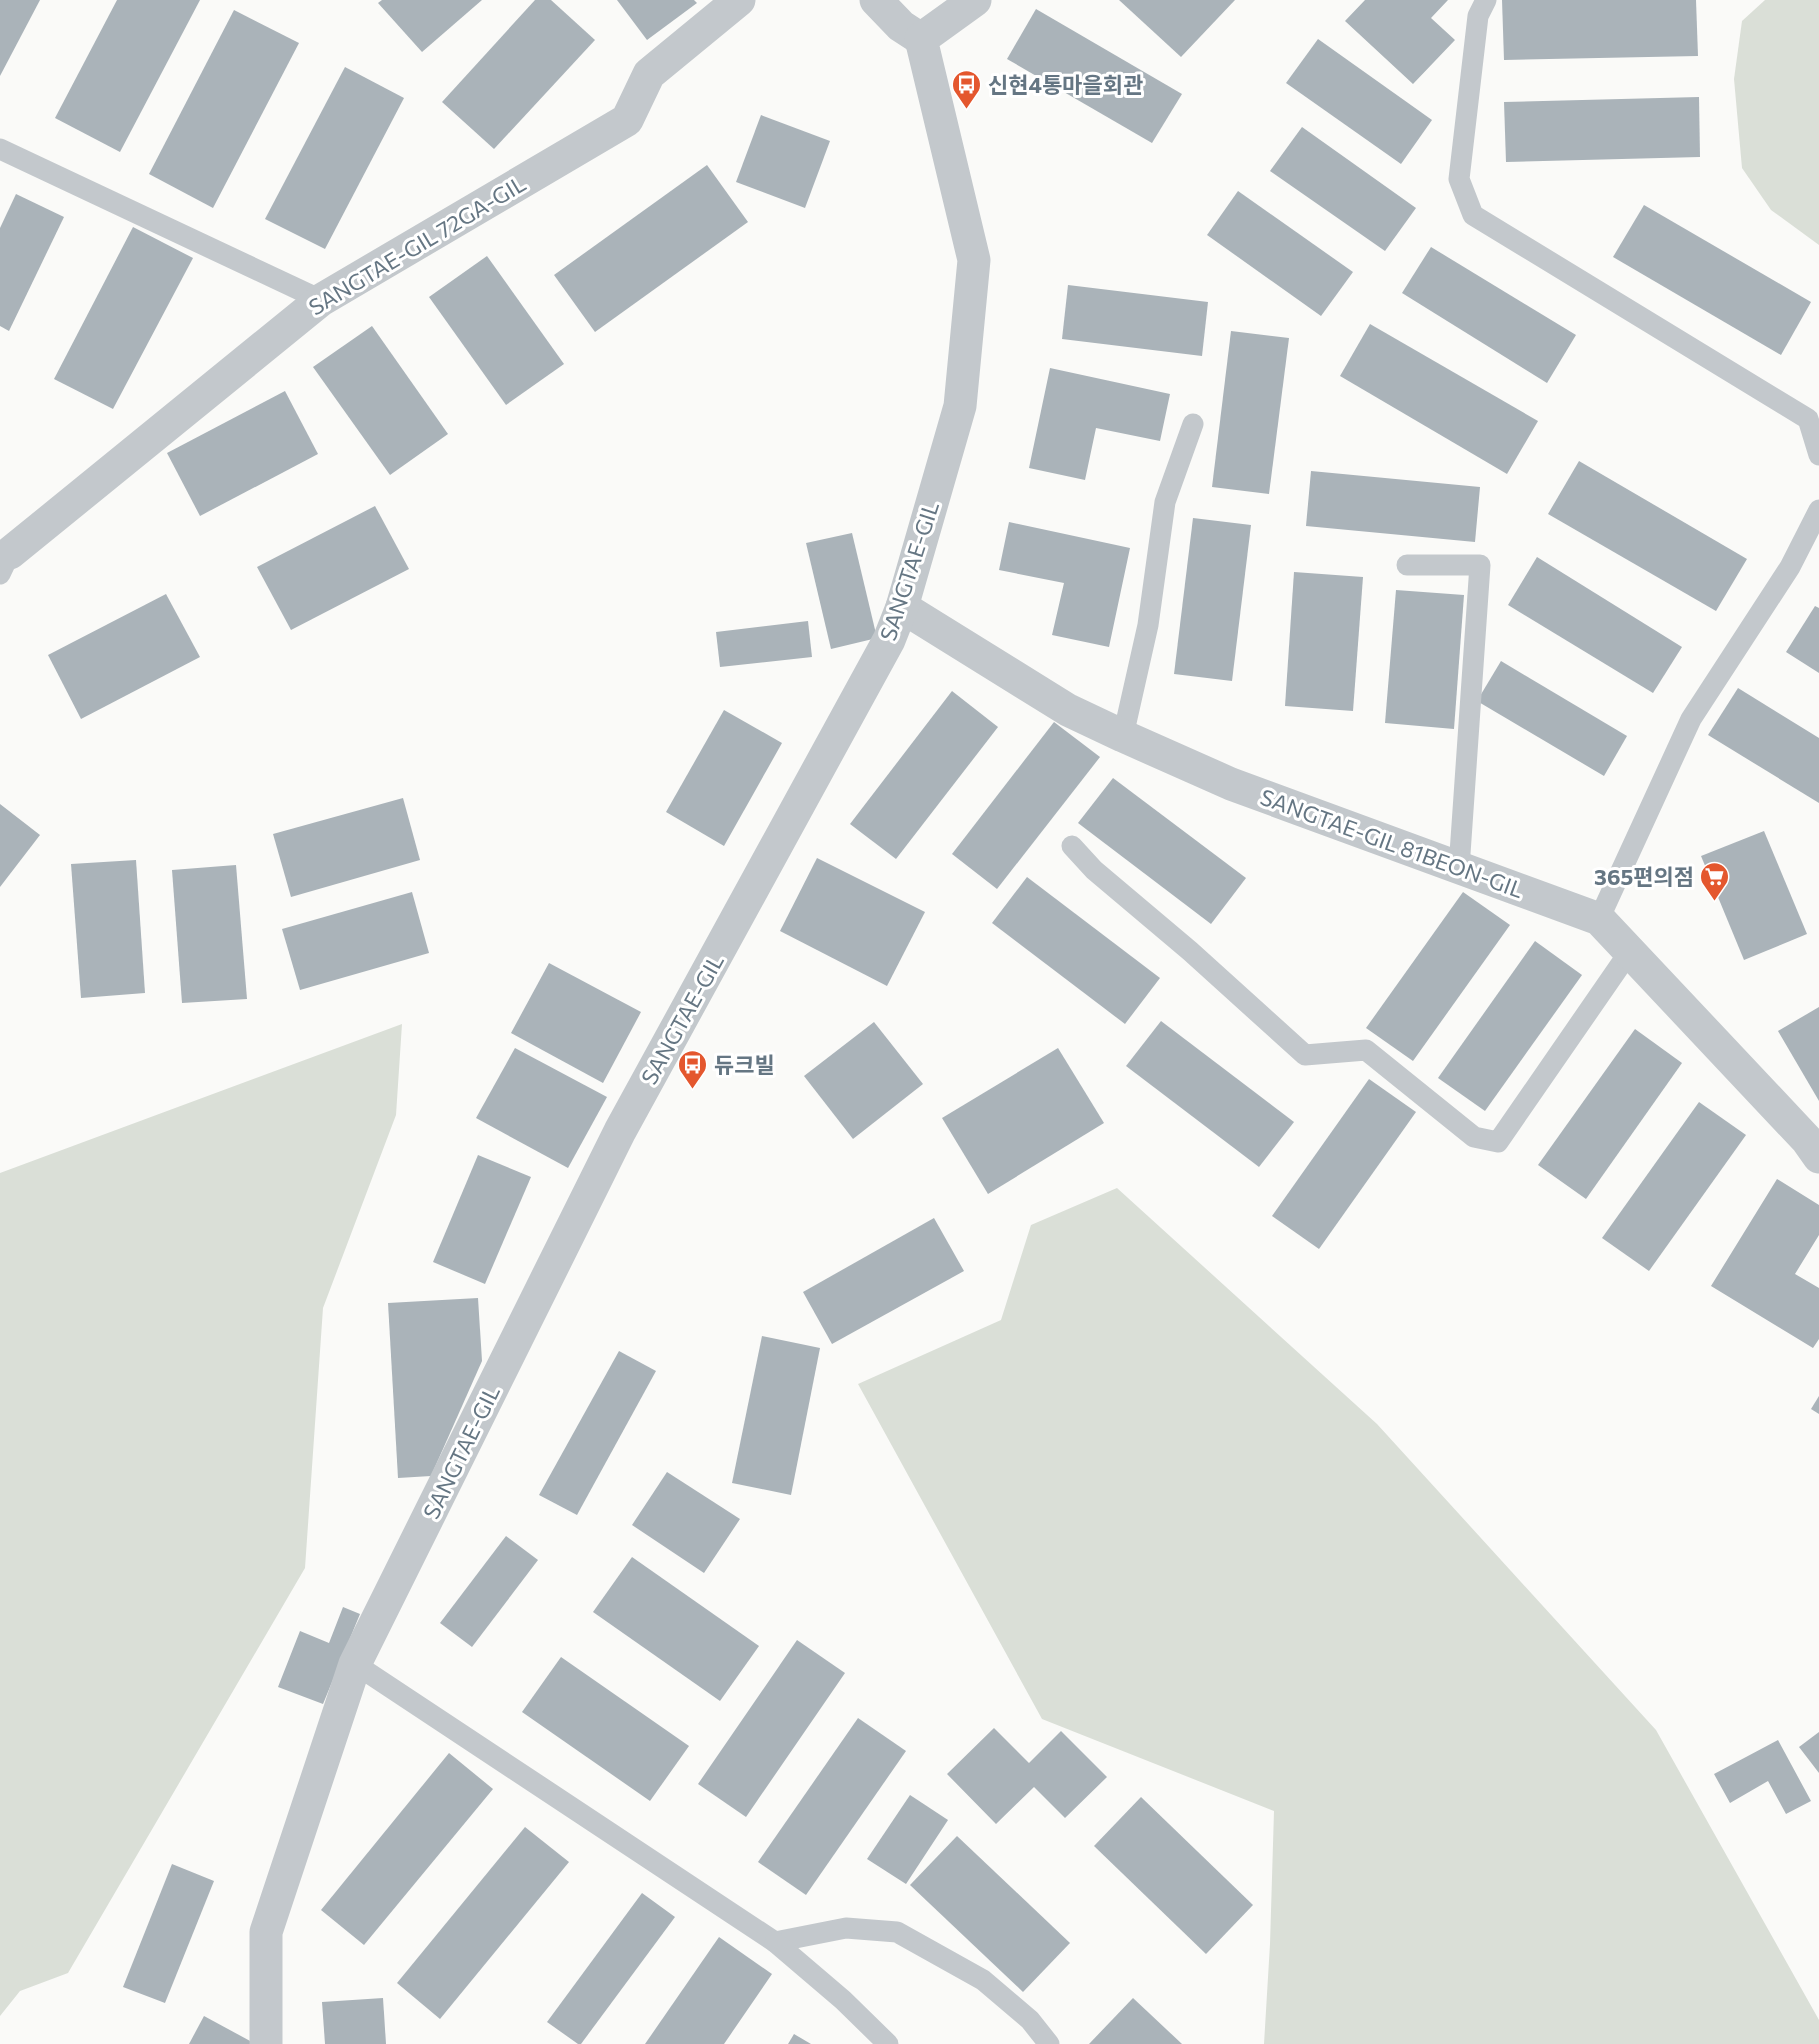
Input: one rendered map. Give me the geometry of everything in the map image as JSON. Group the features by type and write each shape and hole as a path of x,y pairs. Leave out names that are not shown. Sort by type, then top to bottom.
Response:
{"street":[{"name":"SANGTAE-GIL 72GA-GIL","path":"3,560 321,300 627,120 649,74 739,0"},
{"path":"876,0 901,26 921,39 975,0"},
{"name":"SANGTAE-GIL","path":"266,2044 266,1932 355,1664 620,1131 890,640 902,607 960,406 974,260 921,39"},
{"name":"SANGTAE-GIL 81BEON-GIL","path":"902,607 1068,710 1123,736 1231,784 1599,919 1807,1140 1819,1157"}],"lane":[{"path":"1486,0 1478,16 1459,178 1473,215 1808,419 1819,455"},
{"path":"0,149 321,300"},
{"path":"1123,736 1148,625 1165,501 1192,424"},
{"path":"1599,919 1691,719 1790,567 1819,510"},
{"path":"1407,565 1480,565 1460,868"},
{"path":"1072,846 1094,870 1190,951 1305,1055 1366,1050 1474,1137 1498,1142 1630,951"},
{"path":"355,1664 775,1942 843,2000 888,2044"},
{"path":"775,1942 846,1928 897,1932 983,1980 1030,2020 1049,2044"}],"shaded area":[{"path":"1765,0 1819,0 1819,245 1771,210 1742,168 1734,79 1742,21"},
{"path":"402,1024 396,1115 323,1308 305,1568 68,1973 20,1991 0,2016 0,1173"},
{"path":"1117,1188 1377,1424 1656,1730 1819,2020 1819,2044 1264,2044 1274,1811 1042,1719 858,1384 1001,1320 1031,1225"}],"building":[{"path":"0,0 40,0 0,76"},
{"path":"117,0 200,0 120,152 55,118"},
{"path":"382,0 482,0 422,52 378,3"},
{"path":"535,0 551,0 595,40 494,149 442,102"},
{"path":"617,0 694,0 697,3 647,40"},
{"path":"1119,0 1235,0 1181,57"},
{"path":"1365,0 1448,0 1431,18 1455,40 1413,84 1345,21"},
{"path":"1502,0 1696,0 1698,56 1504,60"},
{"path":"1036,9 1182,94 1152,143 1007,59"},
{"path":"234,10 299,43 213,208 149,174"},
{"path":"1318,39 1432,120 1401,164 1286,83"},
{"path":"345,67 404,98 325,249 265,219"},
{"path":"1699,97 1700,157 1506,162 1504,102"},
{"path":"761,115 830,141 805,208 736,182"},
{"path":"1302,127 1416,208 1385,251 1270,171"},
{"path":"707,165 748,222 595,332 554,275"},
{"path":"1238,191 1353,272 1321,316 1207,235"},
{"path":"16,194 64,217 9,331 0,326 0,228"},
{"path":"1644,205 1811,302 1781,355 1613,257"},
{"path":"133,227 193,258 113,409 54,379"},
{"path":"1431,247 1576,335 1547,383 1402,293"},
{"path":"487,256 564,364 506,405 429,297"},
{"path":"1068,285 1208,302 1202,356 1062,339"},
{"path":"1370,324 1538,421 1507,474 1340,376"},
{"path":"372,326 448,434 390,475 313,367"},
{"path":"1231,331 1289,338 1269,494 1212,487"},
{"path":"1050,368 1170,394 1160,441 1096,428 1085,480 1029,468"},
{"path":"285,391 318,454 200,516 167,453"},
{"path":"1579,461 1747,559 1716,611 1548,514"},
{"path":"1311,471 1480,487 1475,542 1306,526"},
{"path":"375,506 409,569 291,630 257,567"},
{"path":"1193,518 1251,525 1232,681 1174,674"},
{"path":"1009,522 1130,548 1109,647 1052,635 1064,583 999,570"},
{"path":"852,533 877,638 831,649 806,543"},
{"path":"1537,557 1682,647 1653,693 1508,605"},
{"path":"1294,572 1363,577 1353,711 1285,706"},
{"path":"1396,590 1464,595 1454,729 1385,723"},
{"path":"166,594 200,657 81,719 48,655"},
{"path":"1815,606 1819,608 1819,673 1786,652"},
{"path":"808,621 812,657 720,667 716,632"},
{"path":"1501,661 1627,736 1604,776 1477,701"},
{"path":"1738,688 1819,738 1819,803 1708,735"},
{"path":"952,691 998,727 896,859 850,824"},
{"path":"724,710 782,743 724,846 666,812"},
{"path":"1054,722 1100,757 997,889 952,854"},
{"path":"1113,778 1246,878 1211,924 1078,823"},
{"path":"403,798 420,860 291,897 273,834"},
{"path":"0,804 40,835 0,887"},
{"path":"1764,831 1807,934 1744,960 1701,856"},
{"path":"817,858 925,912 887,986 780,931"},
{"path":"136,860 145,993 81,998 71,864"},
{"path":"236,865 247,999 182,1003 172,870"},
{"path":"1027,877 1160,978 1125,1024 992,923"},
{"path":"412,892 429,953 300,990 282,929"},
{"path":"1463,892 1510,925 1413,1061 1366,1028"},
{"path":"1535,941 1582,975 1485,1111 1438,1078"},
{"path":"549,963 641,1012 603,1083 511,1033"},
{"path":"1819,1007 1819,1101 1778,1031"},
{"path":"1161,1021 1294,1122 1259,1167 1126,1066"},
{"path":"874,1022 923,1084 853,1139 804,1076"},
{"path":"1635,1029 1682,1063 1586,1199 1538,1165"},
{"path":"515,1048 607,1097 568,1168 476,1118"},
{"path":"1058,1048 1104,1123 988,1194 942,1118"},
{"path":"1369,1079 1416,1112 1319,1249 1272,1216"},
{"path":"1699,1102 1746,1135 1649,1271 1602,1238"},
{"path":"478,1155 531,1177 485,1284 433,1262"},
{"path":"1777,1179 1819,1205 1819,1235 1795,1274 1819,1288 1819,1339 1813,1348 1711,1286"},
{"path":"934,1218 964,1271 832,1344 803,1292"},
{"path":"478,1298 482,1361 431,1476 398,1478 388,1303"},
{"path":"762,1336 820,1348 791,1495 732,1483"},
{"path":"619,1351 656,1371 577,1515 539,1495"},
{"path":"1819,1396 1819,1414 1811,1409"},
{"path":"667,1472 740,1519 704,1573 632,1525"},
{"path":"506,1536 538,1560 472,1647 440,1623"},
{"path":"632,1557 759,1646 720,1701 593,1612"},
{"path":"343,1607 360,1614 323,1704 278,1687 300,1631 329,1643"},
{"path":"797,1640 845,1673 746,1817 698,1784"},
{"path":"561,1657 689,1746 650,1801 522,1712"},
{"path":"858,1718 906,1751 806,1895 758,1862"},
{"path":"994,1728 1029,1763 1061,1731 1107,1777 1065,1818 1034,1787 996,1824 947,1774"},
{"path":"1819,1732 1819,1773 1799,1747"},
{"path":"1778,1740 1811,1801 1786,1814 1768,1781 1730,1803 1714,1774"},
{"path":"449,1753 493,1789 364,1945 321,1910"},
{"path":"910,1795 948,1820 906,1884 867,1859"},
{"path":"1141,1797 1253,1905 1206,1954 1094,1846"},
{"path":"525,1827 569,1862 440,2019 397,1983"},
{"path":"957,1836 1070,1943 1023,1992 910,1885"},
{"path":"172,1864 214,1881 165,2003 123,1987"},
{"path":"642,1893 675,1917 581,2044 578,2044 547,2022"},
{"path":"719,1937 772,1974 724,2044 645,2044"},
{"path":"383,1998 386,2044 325,2044 322,2002"},
{"path":"1133,1998 1182,2044 1089,2044"},
{"path":"204,2016 252,2042 251,2044 189,2044"},
{"path":"794,2034 811,2044 788,2044"}],"place":[{"name":"신현4통마을회관","path":"967,110"},
{"name":"365편의점","path":"1715,902"},
{"name":"듀크빌","path":"693,1090"}]}
